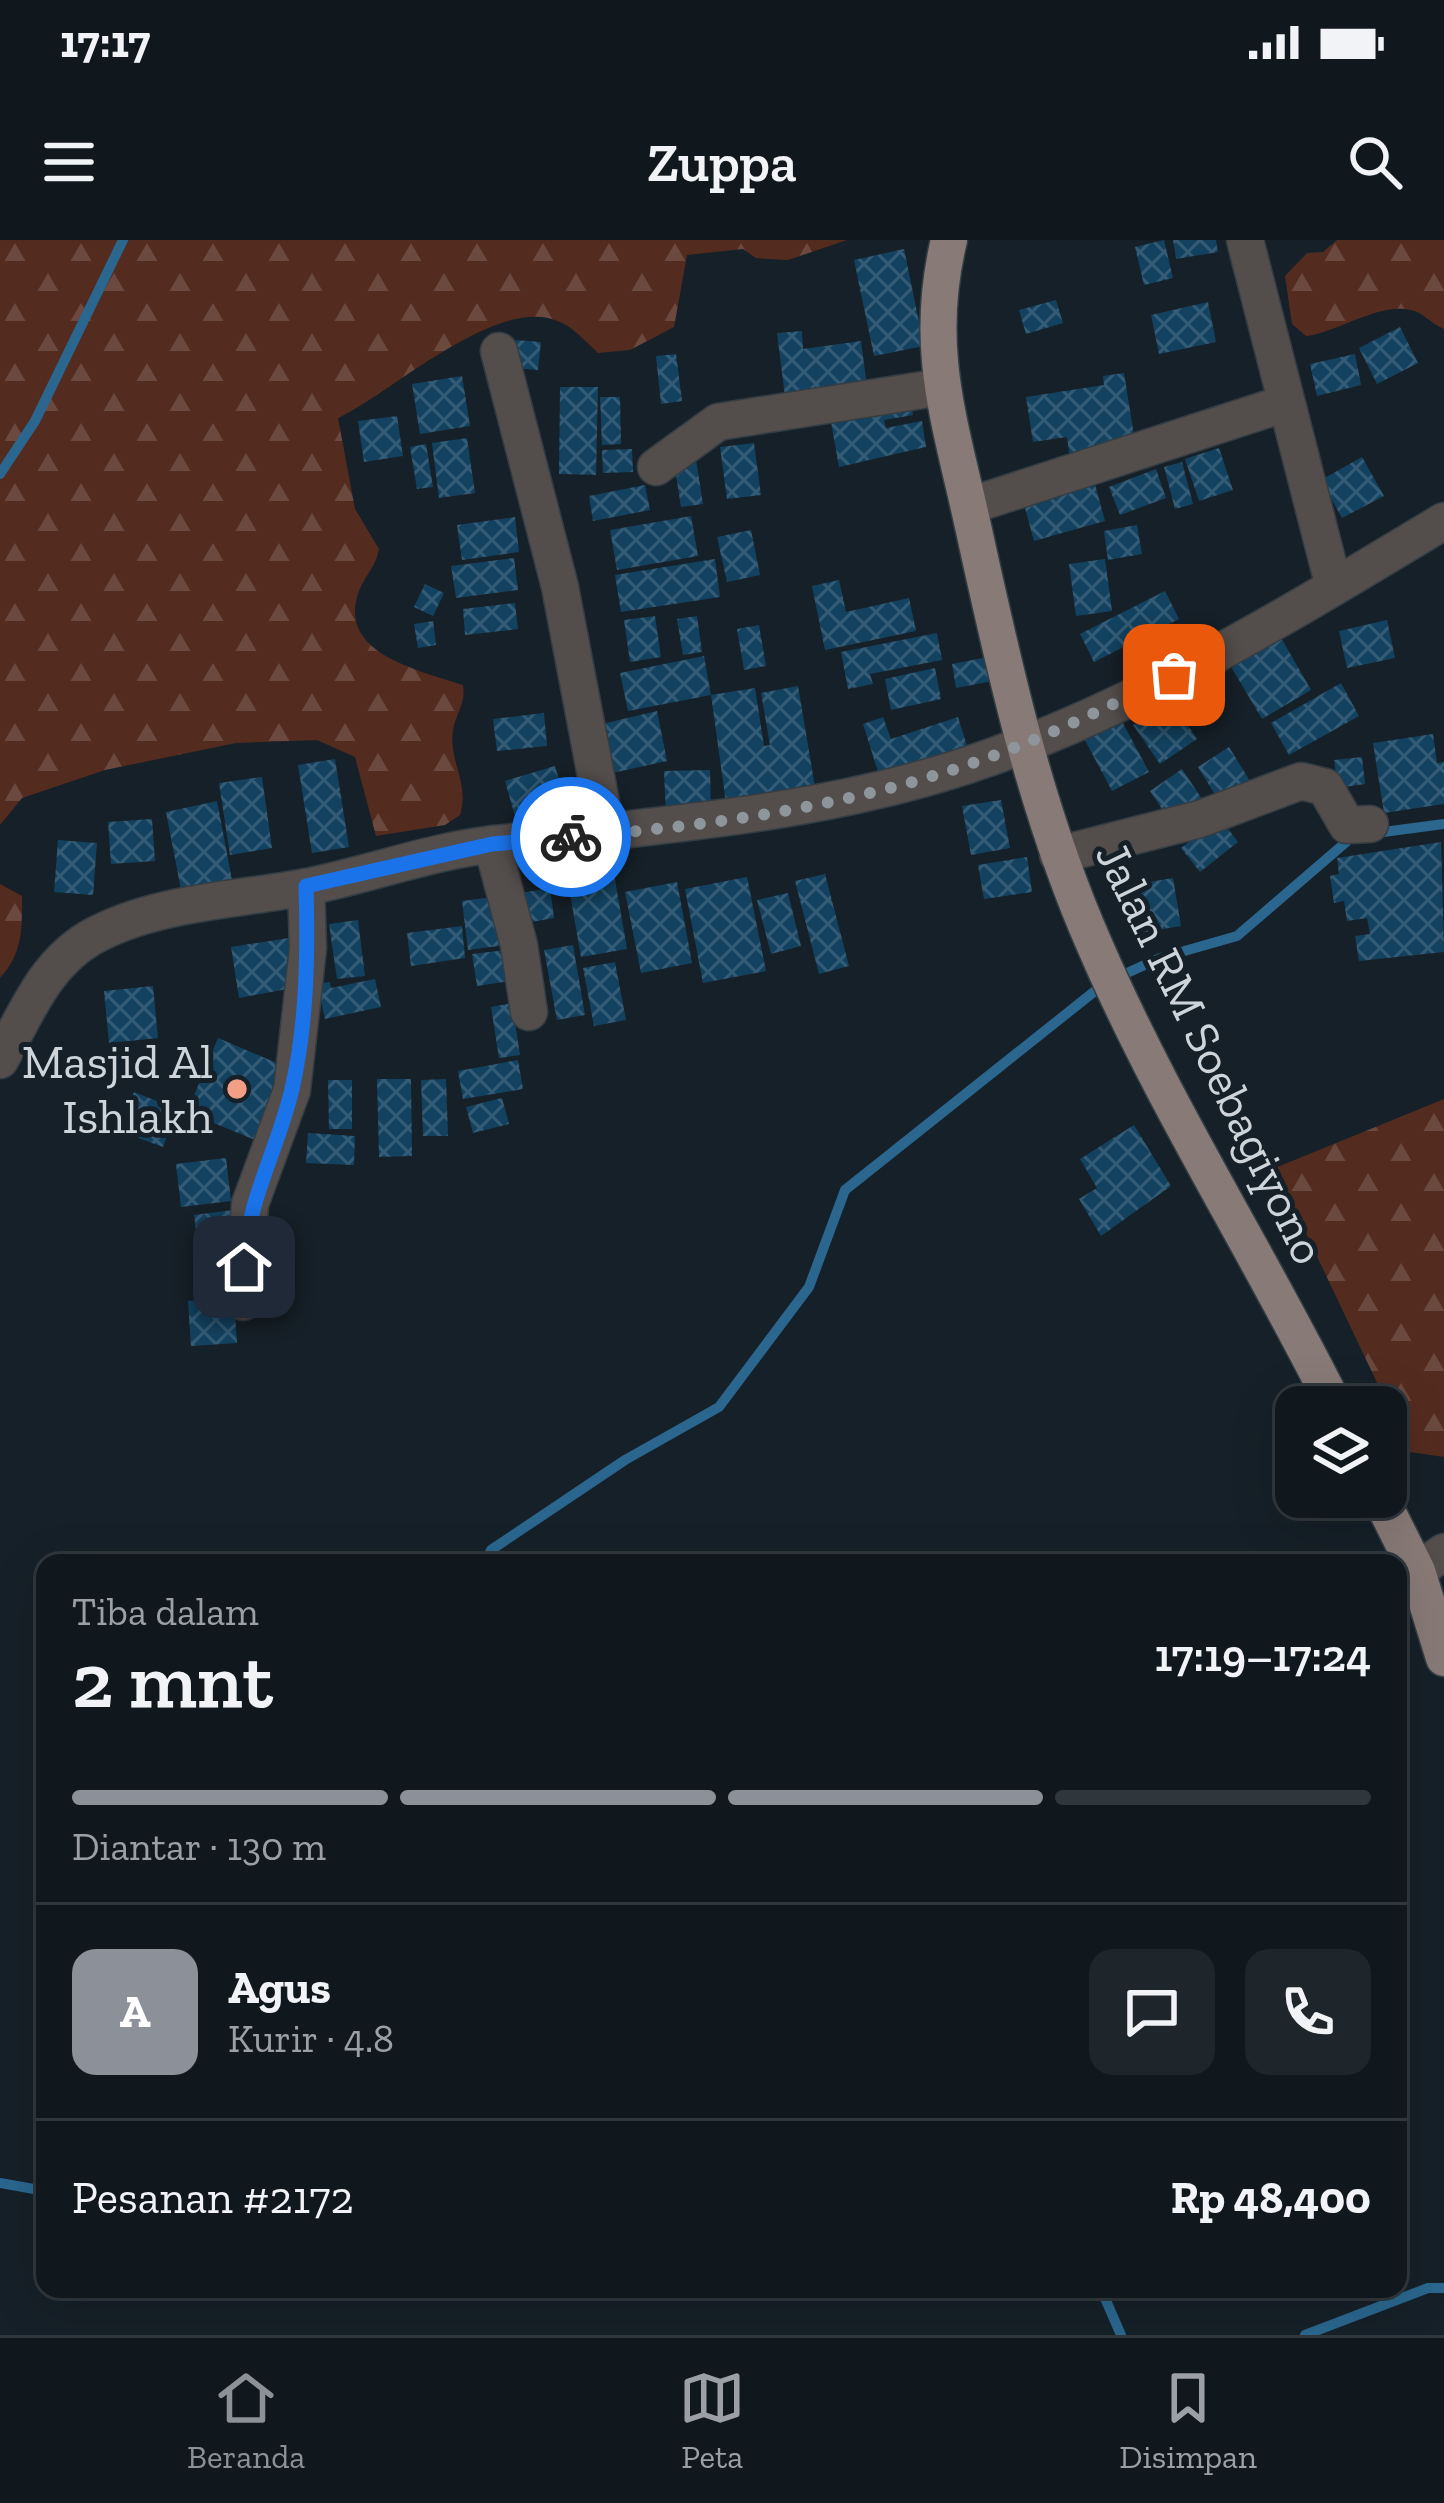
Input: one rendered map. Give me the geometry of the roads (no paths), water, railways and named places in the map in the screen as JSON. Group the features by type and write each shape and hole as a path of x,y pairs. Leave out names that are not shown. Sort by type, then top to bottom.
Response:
{"main road":[{"name":"Jalan RM Soebagiyono","path":"950,240 938,285 934,341 942,388 1026,744 1058,855 1125,1010 1324,1386"},
{"path":"1396,1518 1431,1562 1444,1658"}],"street":[{"path":"1245,240 1283,404 1334,587"},
{"path":"499,351 560,587 608,834"},
{"path":"656,466 718,422 942,388"},
{"path":"969,506 1283,404"},
{"path":"0,1060 35,993 61,958 93,936 181,907 306,886 492,844 765,814 870,794 1026,744 1174,675 1444,521"},
{"path":"1058,855 1201,819 1309,780 1325,788 1347,825 1370,824"},
{"path":"492,844 519,945 529,1012"},
{"path":"242,1301 250,1204 292,1090 308,948 306,886"}],"waterway":[{"path":"0,474 35,421 123,240"},
{"path":"1376,833 1444,824"},
{"path":"489,1554 625,1460 719,1407 809,1287 845,1190 1105,983 1160,958 1237,936 1352,837"},
{"path":"0,2183 36,2189"},
{"path":"1407,2296 1444,2288"},
{"path":"1105,2298 1121,2335"},
{"path":"1305,2335 1402,2298"}],"place":[{"name":"Masjid Al Ishlakh","path":"237,1089"}]}
